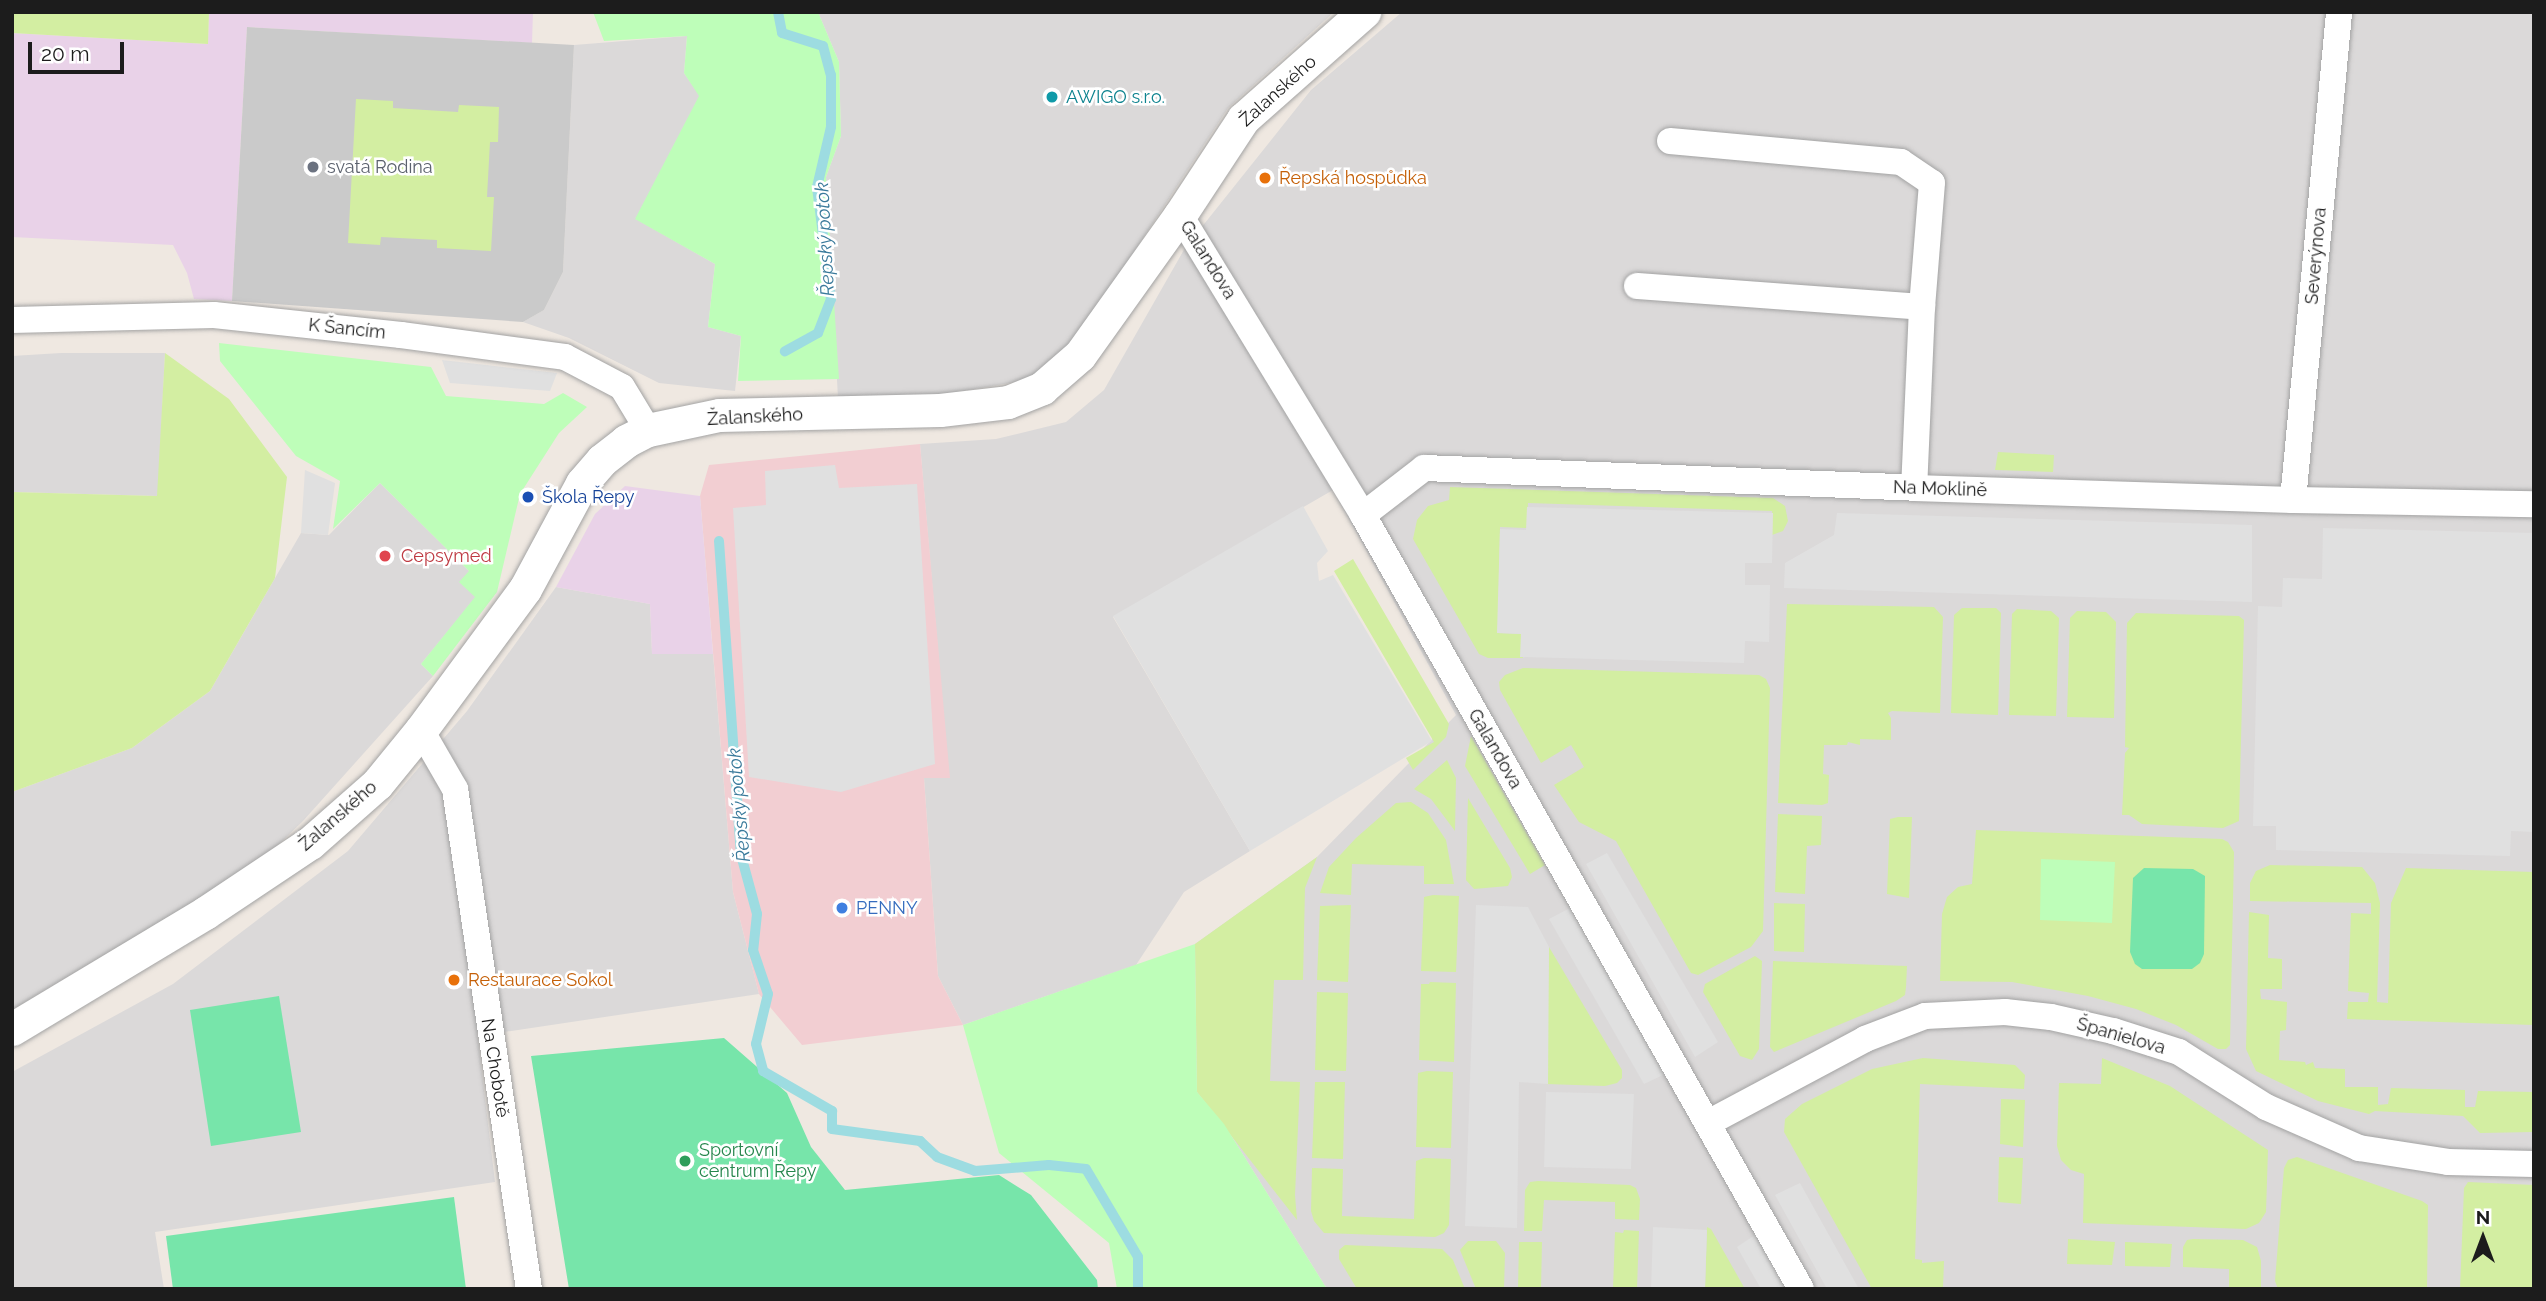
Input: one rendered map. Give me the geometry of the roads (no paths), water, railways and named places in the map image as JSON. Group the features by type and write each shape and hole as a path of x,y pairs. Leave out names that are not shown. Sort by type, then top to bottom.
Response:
{"street":[{"name":"Žalanského","path":"12,1029 205,913 310,843 377,783 421,730 525,589 582,483 615,449 648,430 719,415 940,410 1008,401 1042,388 1080,355 1180,215 1243,119 1364,12"},
{"name":"Severýnova","path":"2293,500 2339,12"},
{"path":"1670,141 1901,162 1932,183 1922,307 1914,488"},
{"name":"Galandova","path":"1180,215 1363,515 1801,1289"},
{"path":"1637,286 1922,307"},
{"name":"K Šancím","path":"12,320 214,315 401,335 565,357 622,387 648,430"},
{"name":"Na Moklině","path":"1363,515 1424,468 2293,500 2534,503"},
{"name":"Na Chobotě","path":"421,730 455,789 529,1289"},
{"name":"Španielova","path":"1708,1124 1865,1040 1925,1016 1966,1011 2005,1012 2051,1017 2113,1031 2179,1052 2266,1107 2359,1148 2448,1162 2534,1164"}],"waterway":[{"name":"Řepský potok","path":"778,12 782,33 823,46 831,75 831,127 817,187 831,299 818,333 785,351"},
{"name":"Řepský potok","path":"719,541 741,855 757,914 753,950 768,994 756,1044 763,1071 832,1111 832,1129 920,1141 937,1157 975,1171 1049,1165 1086,1169 1138,1257 1138,1289"}],"place":[{"name":"AWIGO s.r.o.","path":"1052,97"},
{"name":"svatá Rodina","path":"313,167"},
{"name":"Řepská hospůdka","path":"1265,178"},
{"name":"Škola Řepy","path":"528,497"},
{"name":"Cepsymed","path":"385,556"},
{"name":"PENNY","path":"842,908"},
{"name":"Restaurace Sokol","path":"454,980"},
{"name":"Sportovní centrum Řepy","path":"685,1161"}]}
